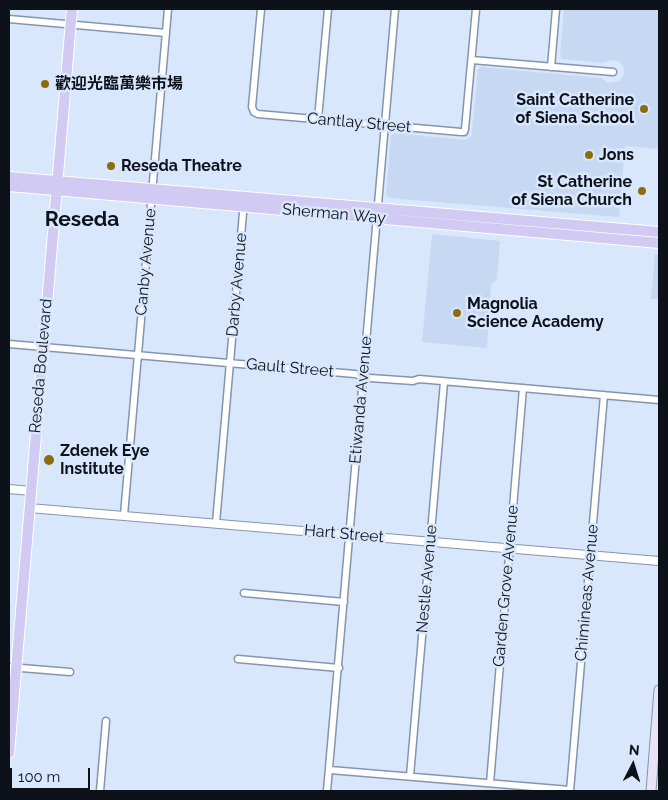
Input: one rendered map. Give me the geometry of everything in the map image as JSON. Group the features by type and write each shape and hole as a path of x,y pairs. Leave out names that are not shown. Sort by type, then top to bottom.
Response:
{"main road":[{"name":"Reseda Boulevard","path":"9,753 12,667 30,508 72,9"},
{"name":"Sherman Way","path":"9,177 57,185 246,202 659,232"},
{"name":"Sherman Way","path":"9,186 57,185"},
{"name":"Sherman Way","path":"378,213 659,242"},
{"path":"651,791 659,690"}],"street":[{"name":"Canby Avenue","path":"124,515 168,9"},
{"name":"Cantlay Street","path":"261,9 252,107 254,112 258,114 464,132 472,60"},
{"path":"318,119 328,9"},
{"name":"Etiwanda Avenue","path":"328,791 395,9"},
{"path":"476,9 472,60 613,72"},
{"path":"551,67 556,9"},
{"path":"9,19 166,33"},
{"name":"Darby Avenue","path":"216,523 246,202"},
{"name":"Gault Street","path":"9,344 363,375 370,378 404,381 419,379 659,400"},
{"name":"Nestle Avenue","path":"410,776 444,382"},
{"name":"Garden Grove Avenue","path":"490,783 523,388"},
{"name":"Chimineas Avenue","path":"570,791 604,395"},
{"path":"9,489 31,491"},
{"name":"Hart Street","path":"30,508 659,562"},
{"path":"244,593 344,602"},
{"path":"238,659 339,668"},
{"path":"12,667 70,672"},
{"path":"100,791 106,721"},
{"path":"330,770 570,791"}],"shaded area":[{"path":"564,9 659,9 659,149 625,146 619,217 390,198 386,195 391,136 395,133 464,140 472,135 478,70 481,67 601,78 608,83 620,81 625,72 622,64 617,61 610,60 603,63 562,59 560,56"},
{"name":"Magnolia Science Academy","path":"432,234 500,241 497,279 491,284 487,348 422,342"},
{"path":"655,254 659,254 659,299 651,299"}],"place":[{"name":"歡迎光臨萬樂市場","path":"45,84"},
{"name":"Saint Catherine of Siena School","path":"644,109"},
{"name":"Jons","path":"589,155"},
{"name":"Reseda Theatre","path":"111,166"},
{"name":"St Catherine of Siena Church","path":"642,191"},
{"name":"Magnolia Science Academy","path":"457,313"},
{"name":"Zdenek Eye Institute","path":"49,460"}],"district":[{"name":"Reseda","path":"82,220"}]}
